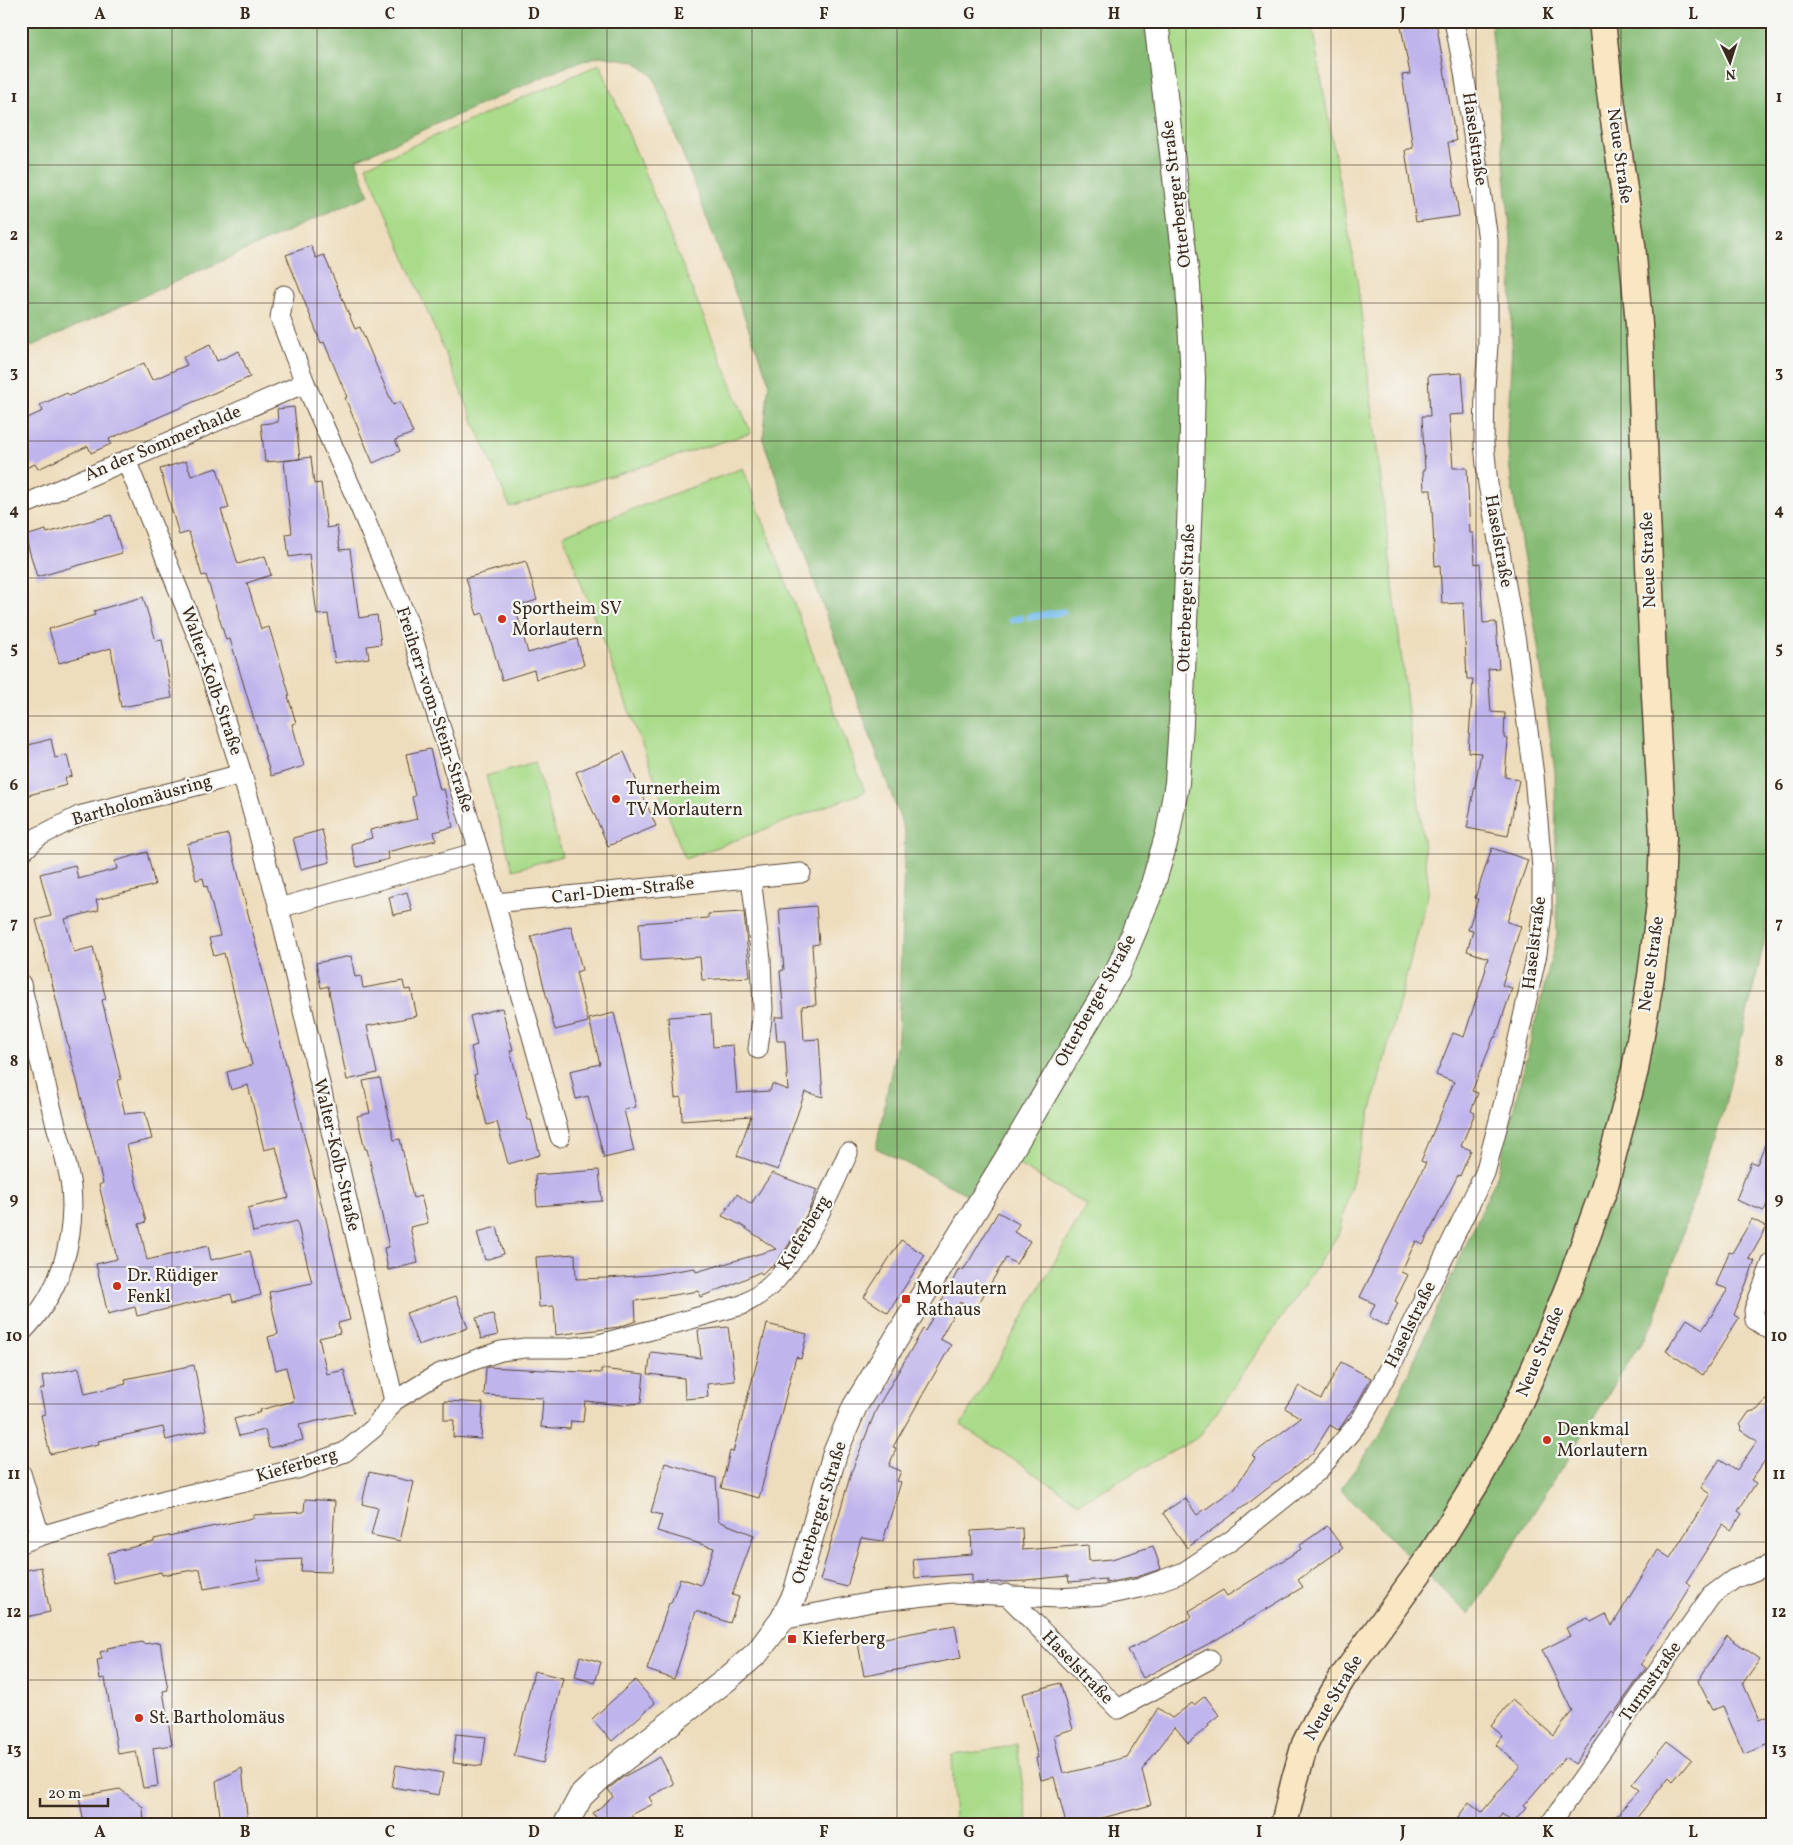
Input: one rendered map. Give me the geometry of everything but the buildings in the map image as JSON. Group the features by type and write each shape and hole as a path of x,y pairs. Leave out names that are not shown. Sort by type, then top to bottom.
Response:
{"main road":[{"name":"Neue Straße","path":"1284,1824 1294,1779 1305,1744 1318,1718 1343,1677 1430,1557 1476,1483 1514,1414 1548,1340 1604,1189 1636,1070 1651,976 1661,895 1663,837 1653,660 1639,324 1632,245 1609,85 1602,21"}],"street":[{"name":"Otterberger Straße","path":"566,1824 581,1796 602,1776 726,1680 757,1653 782,1620 796,1594 835,1453 855,1406 1007,1158 1118,970 1151,891 1168,833 1177,783 1182,723 1192,474 1193,378 1188,285 1156,21"},
{"name":"Haselstraße","path":"782,1620 872,1602 952,1593 1006,1594 1058,1598 1105,1595 1140,1588 1184,1572 1232,1540 1318,1471 1361,1420 1388,1372 1484,1173 1506,1098 1537,954 1542,913 1542,868 1534,775 1516,642 1488,484 1484,444 1488,345 1488,240 1464,72 1454,21"},
{"name":"Freiherr-vom-Stein-Straße","path":"284,295 280,318 305,383 407,619 495,903 560,1136"},
{"name":"An der Sommerhalde","path":"21,506 305,383"},
{"name":"Walter-Kolb-Straße","path":"126,460 204,653 242,774 279,908 394,1401"},
{"name":"Bartholomäusring","path":"21,853 38,837 79,816 242,774"},
{"path":"279,908 478,852"},
{"name":"Carl-Diem-Straße","path":"495,903 801,873"},
{"path":"751,878 761,958 763,1010 758,1049"},
{"path":"21,984 70,1186 72,1221 67,1253 56,1284 45,1303 21,1333"},
{"name":"Kieferberg","path":"21,1543 164,1500 297,1469 345,1452 374,1428 394,1401 438,1374 476,1359 501,1351 525,1348 566,1348 596,1345 742,1305 759,1295 776,1280 797,1251 827,1198 848,1153"},
{"path":"1772,1262 1754,1310 1755,1320 1772,1331"},
{"path":"21,1473 40,1536"},
{"name":"Turmstraße","path":"1550,1824 1711,1596 1734,1579 1772,1564"},
{"name":"Haselstraße","path":"1006,1594 1118,1709 1210,1659"}],"green space":[{"path":"21,21 1156,21 1188,285 1181,723 1151,891 980,1201 876,1148 898,1037 905,832 763,440 769,382 653,76 634,61 600,56 570,65 356,160 369,195 21,351"},
{"path":"1156,21 1311,21 1357,279 1429,890 1338,1235 1199,1437 1079,1503 961,1425 1087,1205 1007,1158"},
{"path":"1491,21 1772,21 1772,864 1764,944 1725,1104 1654,1322 1469,1615 1340,1489 1380,1436 1497,1176 1557,935 1555,772 1537,639 1511,481 1507,437 1512,346 1511,239"},
{"path":"600,64 751,433 510,507 366,166"},
{"path":"743,468 865,792 685,859 563,535"},
{"path":"535,762 562,856 513,870 486,776"},
{"path":"1017,1744 1028,1824 955,1824 952,1755 993,1750"}],"waterway":[{"path":"1030,617 1063,612"},
{"path":"1012,620 1021,618"}],"place":[{"name":"Sportheim SV Morlautern","path":"502,619"},
{"name":"Turnerheim TV Morlautern","path":"616,799"},
{"name":"Dr. Rüdiger Fenkl","path":"117,1286"},
{"name":"Morlautern Rathaus","path":"906,1299"},
{"name":"Denkmal Morlautern","path":"1547,1440"},
{"name":"Kieferberg","path":"792,1639"},
{"name":"St. Bartholomäus","path":"139,1718"}]}
